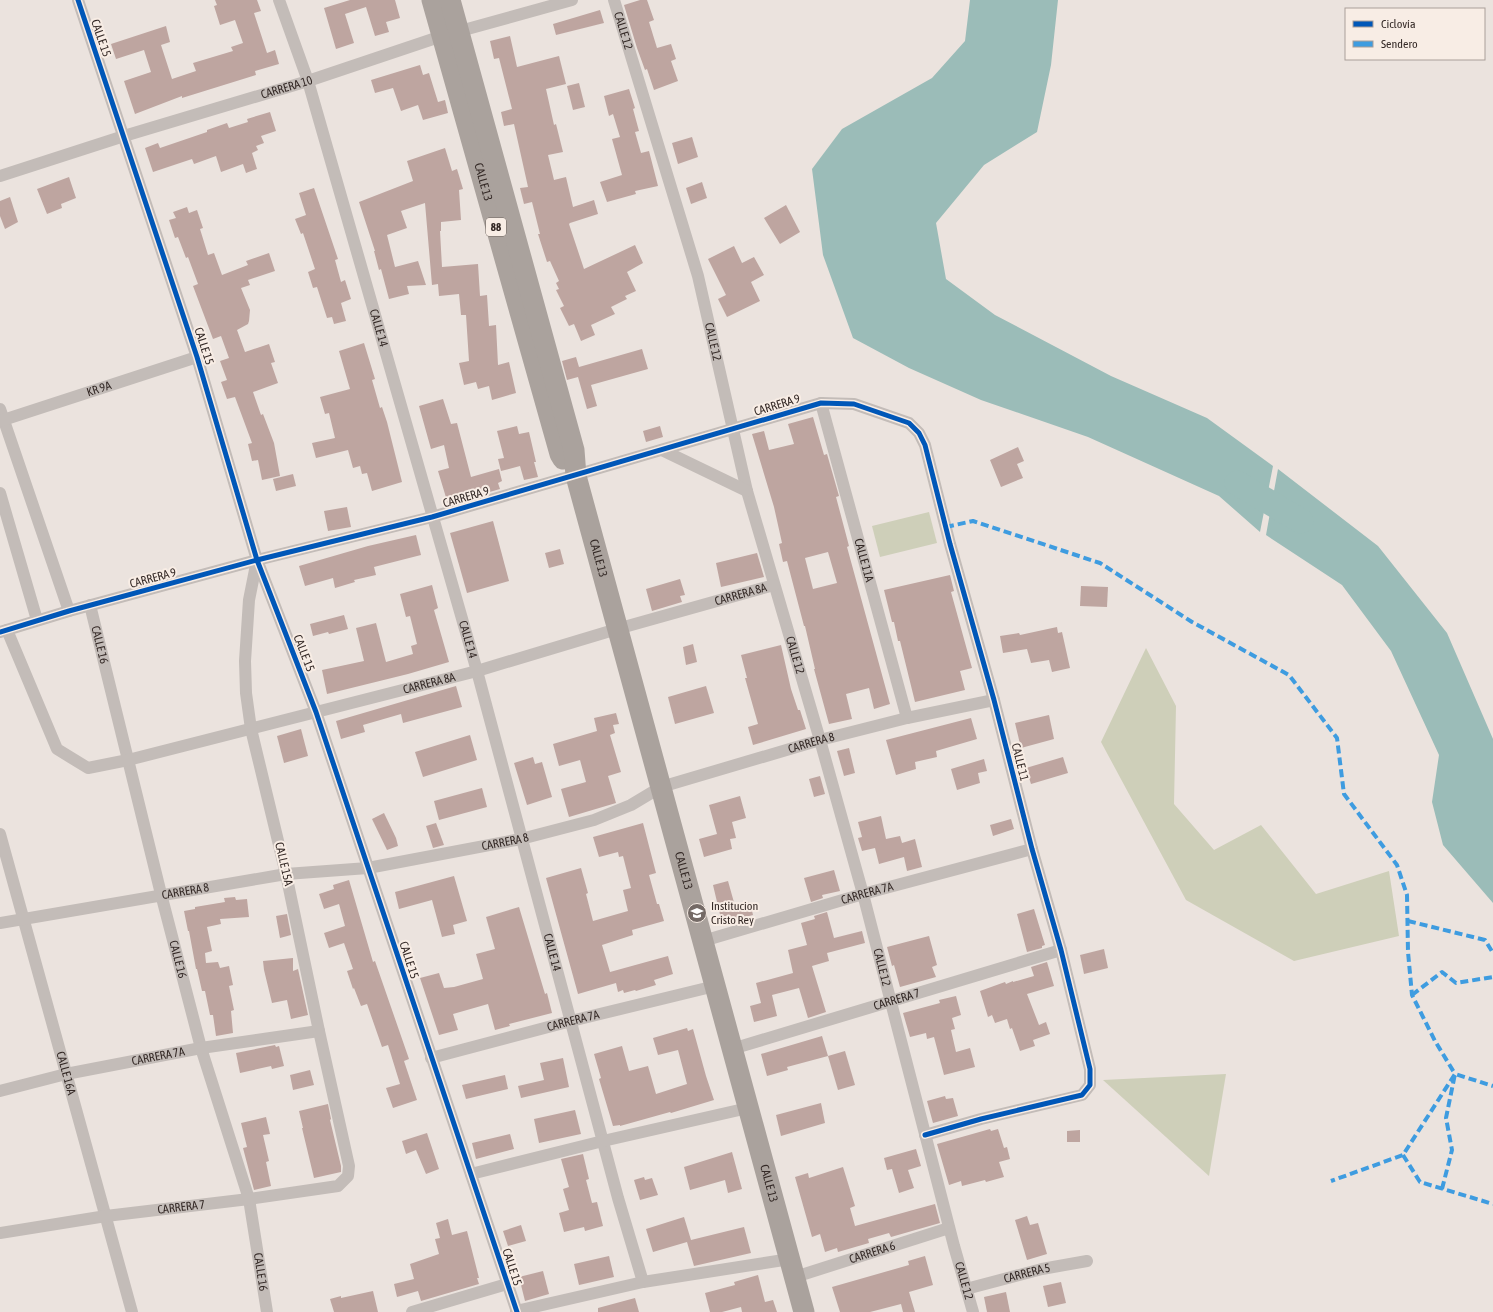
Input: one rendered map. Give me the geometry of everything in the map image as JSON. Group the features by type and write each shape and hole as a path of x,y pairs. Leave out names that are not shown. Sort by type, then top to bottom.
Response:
{"highway":[{"name":"CALLE 13","path":"432,0 450,34 574,450 576,476 616,629 661,787 804,1312"},
{"name":"CALLE 13","path":"450,0 450,34"}],"street":[{"name":"CALLE 15","path":"78,0 197,357 257,560 316,712 517,1311"},
{"name":"CALLE 14","path":"279,0 308,81 477,671 570,1021 643,1282"},
{"name":"CARRERA 10","path":"0,176 124,136 308,81 450,34 572,0"},
{"name":"CALLE 12","path":"614,0 698,276 747,491 820,740 863,894 949,1228 973,1312"},
{"name":"KR 9A","path":"1,416 197,357"},
{"name":"CARRERA 9","path":"4,631 90,605 257,560 432,517 821,403 854,404 909,423 919,433 924,445"},
{"name":"CALLE 11A","path":"821,403 907,718"},
{"path":"1,416 69,611"},
{"name":"CALLE 11","path":"924,445 994,700 1032,849 1061,950 1090,1069 1090,1085 1082,1095 982,1119 925,1135"},
{"path":"662,450 747,491"},
{"path":"0,492 37,620"},
{"name":"CALLE 15A","path":"257,560 249,600 245,661 246,693 250,729 286,874 348,1166"},
{"name":"CARRERA 8A","path":"4,631 57,749 88,768 128,760 477,671 616,629 774,585"},
{"name":"CALLE 16","path":"90,605 161,894 201,1048 249,1199 267,1312"},
{"name":"CARRERA 8","path":"0,923 24,920 161,894 286,874 368,868 521,839 594,820 631,805 661,787 820,740 907,718 994,700"},
{"name":"CALLE 16A","path":"0,834 132,1312"},
{"name":"CARRERA 7A","path":"703,941 863,894 1032,849"},
{"name":"CARRERA 7","path":"732,1048 1061,950"},
{"name":"CARRERA 7A","path":"432,1058 570,1021 715,986"},
{"name":"CARRERA 7A","path":"0,1092 66,1074 201,1048 319,1031"},
{"path":"471,1174 603,1141 748,1108"},
{"name":"CARRERA 7","path":"0,1233 106,1216 249,1199 338,1186 348,1176 348,1166"},
{"name":"CARRERA 6","path":"517,1311 643,1282 792,1268 949,1228"},
{"name":"CARRERA 5","path":"966,1289 1042,1269 1087,1261"},
{"path":"412,1312 508,1284"}],"green space":[{"path":"929,512 937,543 880,557 872,526"},
{"path":"1146,648 1176,706 1174,804 1214,850 1261,825 1316,894 1389,871 1399,936 1294,961 1186,900 1101,742"},
{"path":"1226,1074 1209,1176 1103,1080"}],"water":[{"path":"970,0 1058,0 1051,65 1037,132 984,165 936,223 946,279 995,315 1111,376 1207,418 1273,466 1260,532 1219,496 1088,437 981,400 909,368 853,338 823,255 812,169 842,129 932,78 965,41"},
{"path":"1278,469 1378,546 1447,633 1493,739 1493,903 1443,845 1432,802 1439,755 1391,651 1342,585 1266,535"}],"building":[{"path":"215,0 257,0 261,11 254,13 267,53 275,50 279,64 255,71 256,75 182,98 182,96 135,114 124,81 151,72 144,50 116,59 111,44 166,26 170,42 161,45 172,79 196,71 193,63 233,51 231,47 243,43 235,20 220,25 214,6 217,5"},
{"path":"350,0 395,0 400,18 386,22 389,32 375,36 366,7 345,14 354,43 336,49 324,8"},
{"path":"640,0 647,0 654,20 649,22 657,48 671,44 676,59 671,61 678,81 654,90 647,69 645,70 637,48 624,5"},
{"path":"600,10 604,23 556,35 553,24"},
{"path":"510,36 517,67 559,56 566,84 546,89 554,125 556,124 563,152 548,155 554,180 566,177 573,207 594,200 598,214 569,224 584,269 635,245 643,263 627,272 636,291 625,296 627,299 611,307 615,314 591,325 595,335 581,341 574,324 569,326 560,308 564,306 556,290 559,289 556,283 559,281 550,261 547,262 538,234 540,234 532,202 524,204 520,188 528,187 514,124 504,126 501,112 512,109 499,58 494,59 490,41"},
{"path":"420,65 423,75 429,73 438,102 445,100 448,113 423,120 418,105 401,111 393,88 375,93 371,80"},
{"path":"579,83 585,107 573,110 567,86"},
{"path":"629,89 635,108 633,109 639,131 635,132 641,153 649,151 658,186 635,191 636,194 607,202 600,182 622,175 612,139 620,137 613,114 609,116 604,96"},
{"path":"270,112 276,131 261,136 264,143 256,146 258,150 252,153 257,169 246,173 243,164 221,172 216,156 194,164 192,159 153,172 145,148 158,143 160,148 207,132 207,130 227,123 229,128 248,122 247,119"},
{"path":"692,137 698,157 678,164 672,143"},
{"path":"445,148 452,171 457,169 463,189 459,190 461,220 441,222 442,267 478,264 480,296 487,295 489,326 496,325 498,365 509,362 516,393 492,400 489,386 478,389 476,382 464,385 459,363 469,361 466,315 461,315 459,294 439,296 438,284 432,285 425,203 401,211 407,228 387,235 395,267 418,261 426,285 407,286 409,294 389,299 381,269 379,270 375,251 359,202 413,181 407,161"},
{"path":"69,177 76,198 61,204 62,208 47,214 37,189"},
{"path":"702,182 707,198 691,204 686,188"},
{"path":"314,188 338,259 335,260 341,282 345,280 351,299 341,303 346,321 334,324 332,317 327,318 317,287 313,288 308,272 315,269 303,233 301,234 295,219 306,215 299,193"},
{"path":"10,197 18,222 5,229 0,216 0,201"},
{"path":"786,205 800,232 780,244 764,218"},
{"path":"187,207 189,213 197,210 203,228 200,229 208,255 214,253 222,275 248,265 246,261 269,253 275,271 248,280 250,285 241,288 250,310 249,321 248,324 237,330 245,352 269,344 275,362 271,363 278,383 253,392 261,415 263,414 274,443 280,476 262,480 258,460 252,461 248,444 252,443 235,397 227,399 221,382 227,380 220,361 229,358 221,336 213,339 193,286 198,284 188,257 186,258 178,237 175,238 169,220 176,218 173,212"},
{"path":"734,246 742,263 754,257 764,275 751,282 760,301 727,317 718,299 726,295 708,259"},
{"path":"364,343 375,379 372,380 380,408 382,407 387,422 402,482 372,491 367,473 362,474 360,466 353,468 348,450 316,458 312,443 335,438 329,413 325,414 320,397 350,389 339,351"},
{"path":"642,349 648,369 591,385 597,406 587,409 578,377 567,380 562,361 576,357 579,367"},
{"path":"443,399 451,424 457,423 471,477 499,469 502,481 498,483 500,489 448,504 438,471 449,468 444,445 431,449 419,406"},
{"path":"813,417 824,455 827,454 839,496 836,497 849,546 847,547 890,704 874,709 869,688 846,694 852,719 829,724 814,669 805,626 787,561 783,562 779,544 782,543 774,507 752,434 764,431 769,450 794,444 788,424","holes":["828,552 837,583 813,589 805,558"]},
{"path":"517,426 519,434 529,432 538,477 524,480 520,466 501,471 498,459 504,458 497,431"},
{"path":"660,426 663,437 646,442 643,431"},
{"path":"1018,447 1024,461 1017,464 1023,478 1001,487 990,460"},
{"path":"293,474 296,486 276,491 273,479"},
{"path":"347,507 351,527 328,531 324,511"},
{"path":"493,521 509,581 467,593 450,533"},
{"path":"416,535 421,555 374,567 376,575 354,580 355,582 335,588 333,578 305,586 299,566 368,546"},
{"path":"560,549 564,564 549,568 545,553"},
{"path":"757,553 764,577 721,587 716,563"},
{"path":"950,575 954,591 951,592 972,668 960,671 965,690 915,702 900,641 898,641 894,622 892,622 884,590"},
{"path":"680,579 685,595 680,596 682,602 652,611 646,589"},
{"path":"432,585 438,608 434,610 449,662 408,674 327,694 322,670 364,661 356,628 376,623 386,662 413,654 411,646 417,644 410,616 406,617 400,594"},
{"path":"1081,586 1108,587 1107,607 1080,606"},
{"path":"344,615 348,629 313,636 310,624"},
{"path":"1057,627 1058,633 1062,632 1070,668 1052,672 1049,660 1031,663 1027,649 1003,653 1000,636 1019,633 1020,635"},
{"path":"693,644 697,662 686,665 683,647"},
{"path":"781,645 791,689 806,729 753,745 748,727 758,724 745,678 747,678 741,655"},
{"path":"456,686 462,707 403,723 401,714 363,725 365,732 341,739 336,721"},
{"path":"706,686 714,713 675,724 668,697"},
{"path":"616,713 619,724 613,725 615,733 610,735 621,772 608,776 616,803 569,817 561,789 586,782 580,760 559,766 553,744 597,731 594,718"},
{"path":"1049,715 1054,739 1021,748 1015,723"},
{"path":"971,718 977,739 936,751 937,757 915,762 916,769 896,775 886,740"},
{"path":"301,729 308,756 284,763 277,736"},
{"path":"470,735 477,760 423,777 415,752"},
{"path":"849,748 855,773 844,776 837,751"},
{"path":"533,757 535,764 542,762 552,797 527,805 514,763"},
{"path":"1063,757 1068,773 1031,784 1026,768"},
{"path":"984,759 987,771 978,773 980,783 957,790 951,769"},
{"path":"820,776 825,794 814,797 809,779"},
{"path":"482,788 487,807 439,820 434,801"},
{"path":"740,796 746,818 732,822 736,838 730,839 732,849 704,857 699,839 717,834 709,805"},
{"path":"384,813 396,838 398,846 387,850 372,819"},
{"path":"881,816 886,839 900,836 902,843 915,839 922,867 907,871 904,857 879,864 875,848 862,851 858,838 862,837 858,822"},
{"path":"1011,819 1014,829 993,836 990,825"},
{"path":"436,823 444,845 433,848 426,826"},
{"path":"643,823 656,873 649,875 657,904 659,904 664,921 632,930 633,935 602,945 610,972 668,956 673,974 654,980 656,985 636,991 624,993 623,990 618,992 616,983 578,994 546,878 581,868 588,893 586,894 593,921 628,911 623,890 631,888 623,856 619,857 618,852 599,857 593,837"},
{"path":"834,870 840,891 822,895 823,898 811,902 804,878"},
{"path":"454,876 467,921 453,925 455,934 442,937 432,900 399,909 395,892"},
{"path":"349,880 373,962 375,961 409,1059 404,1061 417,1100 393,1108 386,1088 400,1084 388,1045 382,1047 367,1004 361,1006 354,988 353,989 347,971 353,969 344,943 329,948 324,933 345,926 339,904 324,909 319,894 334,889 333,885"},
{"path":"728,881 735,906 750,902 753,915 722,923 713,885"},
{"path":"235,897 236,900 247,899 249,917 220,919 221,924 207,927 212,951 205,953 206,963 218,962 220,968 229,966 233,985 229,986 234,1010 231,1011 233,1033 216,1036 213,1015 210,1015 205,991 202,991 196,969 184,911 195,909 195,907 225,902 224,898"},
{"path":"519,907 552,1013 509,1024 510,1026 495,1030 488,1004 453,1014 458,1030 439,1035 420,978 439,973 444,988 454,987 483,979 476,954 495,949 486,917"},
{"path":"1034,909 1045,945 1042,946 1042,948 1027,952 1017,914"},
{"path":"827,912 834,938 862,931 865,943 827,953 829,961 812,966 826,1012 808,1018 799,988 772,995 777,1016 754,1022 750,1006 761,1003 756,983 793,973 788,950 807,945 801,923 815,919 814,916"},
{"path":"287,914 291,935 280,938 276,916"},
{"path":"929,936 937,965 932,967 936,977 900,987 887,947"},
{"path":"1104,949 1108,968 1084,974 1080,955"},
{"path":"293,958 293,971 298,969 308,1015 291,1019 287,1000 272,1003 263,961"},
{"path":"1047,962 1054,986 1027,994 1039,1025 1046,1022 1050,1034 1033,1040 1035,1046 1020,1051 1012,1028 1010,1029 1007,1019 995,1023 992,1015 988,1017 980,991 1005,982 1006,984 1034,976 1031,967"},
{"path":"956,996 961,1015 952,1018 955,1029 951,1030 956,1052 970,1048 975,1067 944,1075 934,1037 927,1039 926,1033 910,1037 903,1013 940,1003 939,1000"},
{"path":"687,1028 688,1031 693,1029 714,1100 671,1113 670,1112 620,1126 613,1126 599,1079 601,1078 594,1054 622,1046 629,1071 648,1066 656,1094 687,1084 678,1050 658,1055 653,1038"},
{"path":"822,1036 828,1056 787,1067 788,1070 767,1076 761,1054"},
{"path":"275,1045 276,1047 279,1046 284,1066 272,1069 271,1066 240,1073 236,1053"},
{"path":"845,1051 855,1085 838,1090 828,1056"},
{"path":"563,1058 569,1087 521,1098 518,1086 544,1080 540,1063"},
{"path":"310,1070 314,1085 293,1090 290,1075"},
{"path":"505,1075 508,1089 466,1099 462,1085"},
{"path":"945,1096 946,1099 953,1098 958,1116 933,1123 927,1101"},
{"path":"821,1103 825,1123 781,1136 776,1115"},
{"path":"328,1104 341,1172 314,1178 299,1111"},
{"path":"575,1110 581,1134 539,1143 534,1119"},
{"path":"266,1117 270,1134 263,1135 269,1161 266,1162 271,1186 254,1190 243,1148 247,1147 241,1123"},
{"path":"990,1129 991,1131 998,1129 1004,1148 1007,1147 1010,1159 999,1162 1004,1177 962,1186 961,1181 949,1185 937,1144"},
{"path":"1080,1130 1080,1142 1067,1142 1067,1131"},
{"path":"427,1133 439,1169 426,1174 416,1150 406,1154 402,1141"},
{"path":"510,1134 514,1149 476,1159 472,1143"},
{"path":"916,1149 921,1166 908,1170 914,1188 899,1193 892,1169 887,1170 884,1158"},
{"path":"732,1152 742,1189 728,1193 725,1180 690,1190 684,1167"},
{"path":"583,1154 589,1179 586,1180 592,1203 597,1202 603,1226 585,1231 584,1227 564,1232 559,1213 569,1210 563,1189 569,1187 561,1159"},
{"path":"843,1167 855,1206 850,1208 855,1226 935,1204 940,1223 891,1237 889,1233 868,1239 869,1243 838,1252 837,1248 825,1252 820,1234 812,1237 795,1177 808,1173 809,1178"},
{"path":"644,1177 645,1180 652,1178 658,1195 640,1200 634,1180"},
{"path":"1027,1216 1030,1225 1038,1223 1047,1254 1027,1260 1015,1220"},
{"path":"684,1217 691,1240 744,1227 751,1253 694,1266 687,1242 653,1252 646,1229"},
{"path":"448,1219 452,1235 467,1231 479,1278 477,1278 479,1284 421,1301 418,1291 397,1297 394,1284 414,1279 410,1264 439,1254 435,1239 440,1238 436,1223"},
{"path":"521,1225 526,1241 508,1246 503,1231"},
{"path":"609,1256 614,1277 579,1285 574,1264"},
{"path":"925,1256 933,1285 909,1292 915,1312 903,1312 901,1304 870,1312 840,1312 832,1287 909,1265 908,1261"},
{"path":"543,1271 549,1294 525,1301 519,1277"},
{"path":"758,1275 765,1302 773,1300 777,1312 742,1312 741,1307 722,1312 710,1312 705,1293 735,1285 734,1282"},
{"path":"1061,1282 1066,1303 1048,1307 1043,1286"},
{"path":"373,1291 378,1312 334,1312 330,1299"},
{"path":"1006,1292 1010,1312 987,1312 984,1297"},
{"path":"635,1298 639,1312 598,1312 598,1308"}],"waterway":[{"path":"1237,483 1301,521"}],"marked path":[{"path":"946,527 973,521 1100,563 1192,622 1289,675 1337,738 1344,794 1397,865 1407,895 1408,952 1412,995 1435,1041 1455,1074 1403,1155 1331,1181"},
{"path":"1408,921 1485,940 1493,953"},
{"path":"1412,995 1442,972 1456,983 1493,977"},
{"path":"1442,1189 1452,1150 1446,1118 1455,1074 1493,1086"},
{"path":"1403,1155 1420,1182 1493,1204"}],"cycle path":[{"path":"78,0 197,357 257,560 316,712 517,1312"},
{"path":"0,632 69,611 257,560 432,517 821,403 854,404 909,423 919,433 925,445 950,544 994,700 1032,849 1061,950 1090,1069 1090,1085 1082,1095 981,1119 925,1135"}],"place":[{"name":"Institucion Cristo Rey","path":"697,913"}]}
